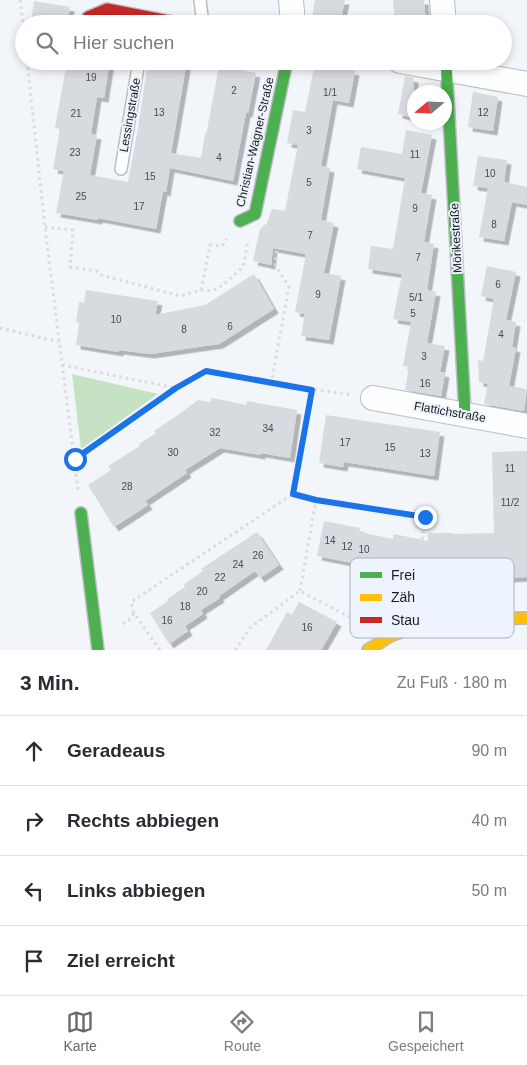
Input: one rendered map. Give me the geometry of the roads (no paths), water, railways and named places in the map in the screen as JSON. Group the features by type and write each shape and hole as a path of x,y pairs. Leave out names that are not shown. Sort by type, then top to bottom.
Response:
{"street":[{"path":"291,0 292,15"},
{"path":"442,0 443,15"},
{"path":"93,15 107,9 128,15"},
{"name":"Christian-Wagner-Straße","path":"240,221 255,214 285,70"},
{"name":"Mörikestraße","path":"447,70 465,414"},
{"path":"468,70 527,84"},
{"name":"Flattichstraße","path":"373,398 527,426"},
{"path":"81,513 98,650"},
{"path":"514,618 527,618"},
{"path":"368,650 387,638"}],"lane":[{"path":"200,0 202,15"},
{"name":"Lessingstraße","path":"121,169 138,70"}]}
